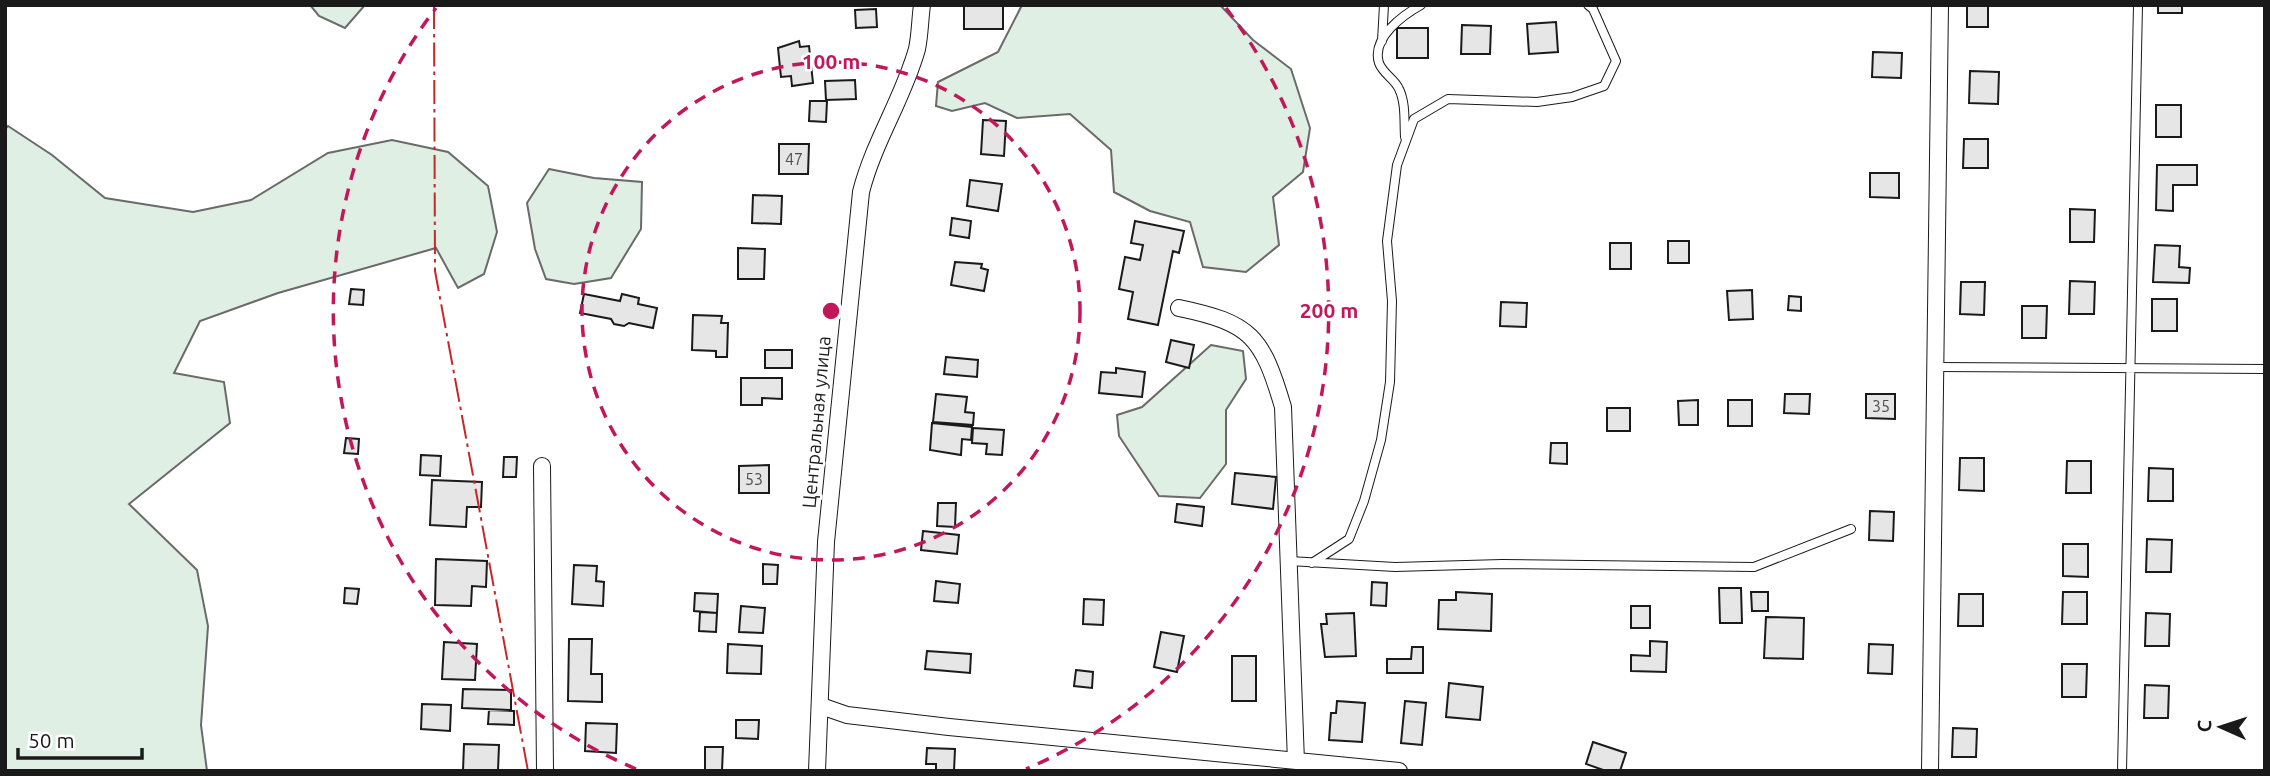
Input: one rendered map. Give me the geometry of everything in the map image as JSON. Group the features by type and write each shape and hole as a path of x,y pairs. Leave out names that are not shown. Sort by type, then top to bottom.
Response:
{"street":[{"name":"Центральная улица","path":"817,771 826,542 861,192 870,156 904,85 917,47 922,5"},
{"path":"1930,771 1940,5"},
{"path":"1179,308 1223,317 1245,330 1274,377 1283,407 1296,762"},
{"path":"542,466 545,771"},
{"path":"821,706 848,715 949,727 1399,771"}],"lane":[{"path":"1384,5 1378,60 1385,74 1399,87 1405,144"},
{"path":"1382,41 1400,17 1421,5"},
{"path":"1312,563 1349,539 1364,501 1381,440 1390,382 1392,301 1387,241 1397,165 1415,119 1448,99 1537,102 1572,97 1604,86 1616,61 1593,9 1588,5"},
{"path":"2122,771 2138,5"},
{"path":"1935,367 2265,369"},
{"path":"1289,561 1395,567 1502,564 1754,567 1851,529"}],"green space":[{"path":"310,5 365,5 345,28 319,16"},
{"path":"1022,5 1220,5 1253,40 1291,69 1310,128 1303,172 1273,197 1279,245 1246,272 1203,267 1190,222 1150,211 1114,192 1111,150 1070,114 1017,118 985,103 952,111 936,106 938,82 998,52"},
{"path":"8,126 52,155 105,198 193,212 251,200 328,153 392,140 448,152 488,186 497,232 484,274 458,288 436,248 278,293 200,321 174,373 224,382 230,423 129,504 197,570 208,626 201,725 207,771 5,771 5,129"},
{"path":"549,169 594,178 642,182 641,229 611,278 574,284 546,279 535,249 527,203"},
{"path":"1211,345 1243,351 1246,379 1226,410 1226,464 1200,498 1159,496 1119,436 1117,415 1142,407"}],"building":[{"path":"964,5 1003,5 1003,29 964,29"},
{"path":"1967,5 1988,5 1988,27 1967,27"},
{"path":"2158,5 2182,5 2182,13 2158,13"},
{"path":"876,9 877,27 856,28 855,10"},
{"path":"1556,22 1558,52 1529,54 1527,24"},
{"path":"1462,25 1491,26 1490,54 1461,54"},
{"path":"1397,28 1428,28 1428,58 1397,58"},
{"path":"799,41 800,47 809,46 813,83 792,86 791,76 781,77 778,48"},
{"path":"1873,52 1902,53 1901,78 1872,77"},
{"path":"1970,71 1999,72 1998,104 1969,103"},
{"path":"855,80 856,99 826,100 825,81"},
{"path":"810,101 827,101 826,122 809,121"},
{"path":"2156,105 2181,105 2181,137 2156,137"},
{"path":"983,120 1006,121 1004,156 981,154"},
{"path":"1964,139 1988,139 1988,168 1963,168"},
{"path":"779,144 809,144 808,174 779,174"},
{"path":"2157,165 2197,165 2197,185 2173,185 2173,211 2156,210"},
{"path":"1870,173 1899,173 1899,198 1870,197"},
{"path":"970,180 1002,184 998,211 967,206"},
{"path":"753,195 782,196 781,224 752,223"},
{"path":"2070,209 2095,210 2094,242 2070,242"},
{"path":"952,218 971,221 969,238 950,235"},
{"path":"1135,221 1184,231 1179,253 1173,251 1158,325 1128,319 1133,292 1119,289 1125,257 1140,260 1143,245 1131,243"},
{"path":"1668,241 1689,241 1689,263 1668,263"},
{"path":"1610,243 1631,243 1631,269 1610,269"},
{"path":"2155,245 2180,246 2179,267 2190,268 2189,283 2153,282"},
{"path":"738,248 765,249 764,279 738,279"},
{"path":"955,262 982,264 981,268 988,270 984,291 951,285"},
{"path":"2070,281 2095,282 2094,314 2069,314"},
{"path":"1961,282 1985,282 1984,315 1960,314"},
{"path":"351,289 364,290 363,305 349,304"},
{"path":"1752,290 1753,319 1729,320 1727,291"},
{"path":"584,294 620,301 622,294 639,298 638,304 657,308 653,328 629,323 624,326 614,324 611,319 580,313"},
{"path":"1789,296 1801,297 1801,311 1788,310"},
{"path":"2152,299 2177,299 2177,331 2152,331"},
{"path":"1501,302 1527,303 1526,327 1500,326"},
{"path":"2022,306 2047,306 2046,338 2022,338"},
{"path":"693,315 722,316 721,323 728,323 727,357 716,357 716,351 692,350"},
{"path":"1171,340 1194,345 1189,368 1166,362"},
{"path":"765,350 792,350 792,368 765,368"},
{"path":"946,357 978,360 977,377 944,374"},
{"path":"1116,368 1145,372 1142,397 1099,393 1101,372 1116,373"},
{"path":"741,378 782,378 782,399 762,398 762,405 741,405"},
{"path":"936,394 967,397 965,412 974,413 973,425 933,422"},
{"path":"1785,394 1810,394 1809,414 1784,413"},
{"path":"1866,394 1895,394 1895,419 1866,418"},
{"path":"1698,400 1698,425 1679,425 1678,401"},
{"path":"1728,400 1752,400 1752,426 1728,426"},
{"path":"1607,408 1630,408 1630,431 1607,431"},
{"path":"932,423 972,427 971,440 962,439 961,455 930,450"},
{"path":"973,428 1004,430 1002,455 986,454 987,444 972,443"},
{"path":"346,438 359,439 358,454 344,453"},
{"path":"1551,443 1567,443 1567,464 1550,463"},
{"path":"421,455 441,456 440,476 420,475"},
{"path":"504,457 517,457 516,477 503,477"},
{"path":"1960,458 1984,458 1984,491 1959,490"},
{"path":"2067,461 2091,461 2091,493 2066,493"},
{"path":"769,465 769,493 739,493 739,466"},
{"path":"2149,468 2173,469 2173,501 2148,501"},
{"path":"1235,473 1276,477 1273,509 1232,504"},
{"path":"432,480 482,482 481,507 467,507 466,527 430,525"},
{"path":"938,503 956,503 955,527 937,526"},
{"path":"1177,504 1204,507 1202,526 1175,522"},
{"path":"1870,511 1894,512 1893,541 1869,540"},
{"path":"923,531 959,535 957,554 921,550"},
{"path":"2147,539 2172,540 2171,572 2146,572"},
{"path":"2063,544 2088,544 2088,577 2063,576"},
{"path":"436,559 487,561 486,587 472,586 471,606 435,605"},
{"path":"763,564 778,565 777,584 763,584"},
{"path":"574,565 597,566 596,581 604,582 603,606 572,604"},
{"path":"936,581 960,584 958,603 934,601"},
{"path":"1372,582 1387,583 1386,606 1371,605"},
{"path":"345,588 359,589 357,604 344,603"},
{"path":"1719,588 1741,588 1742,623 1720,623"},
{"path":"1456,592 1492,594 1491,631 1438,629 1439,600 1456,600"},
{"path":"1751,592 1768,592 1768,611 1752,611"},
{"path":"2063,592 2087,592 2087,624 2062,624"},
{"path":"695,593 718,594 717,613 694,611"},
{"path":"1959,594 1983,594 1983,626 1958,626"},
{"path":"1084,599 1104,600 1103,625 1083,624"},
{"path":"741,606 765,608 763,633 739,632"},
{"path":"1631,606 1650,606 1650,628 1631,628"},
{"path":"700,612 717,613 716,632 699,631"},
{"path":"1354,613 1356,656 1325,657 1321,624 1327,624 1326,614"},
{"path":"2146,613 2170,614 2169,646 2145,646"},
{"path":"1766,617 1804,618 1803,659 1764,658"},
{"path":"1161,632 1184,636 1177,672 1154,667"},
{"path":"569,639 592,639 591,674 602,674 602,702 568,701"},
{"path":"1650,641 1667,642 1666,672 1631,671 1631,655 1650,656"},
{"path":"444,642 477,644 475,680 442,679"},
{"path":"728,644 762,646 761,674 727,673"},
{"path":"1869,644 1893,645 1892,674 1868,673"},
{"path":"1412,647 1423,647 1423,673 1387,673 1387,659 1411,659"},
{"path":"927,651 971,654 970,673 925,669"},
{"path":"1232,656 1256,656 1256,701 1232,701"},
{"path":"2062,664 2087,664 2086,697 2062,697"},
{"path":"1076,670 1093,672 1092,688 1074,686"},
{"path":"1449,683 1483,687 1480,720 1446,717"},
{"path":"2145,685 2169,686 2168,718 2144,718"},
{"path":"463,689 511,690 511,710 462,708"},
{"path":"1337,701 1365,703 1362,742 1329,740 1331,713 1336,713"},
{"path":"1405,701 1426,703 1422,745 1401,743"},
{"path":"422,704 451,705 450,731 421,729"},
{"path":"489,710 514,711 514,725 488,724"},
{"path":"736,720 759,720 758,739 736,738"},
{"path":"586,723 617,724 616,753 585,751"},
{"path":"1953,728 1977,729 1976,757 1952,757"},
{"path":"1593,742 1626,753 1620,771 1606,771 1586,764"},
{"path":"464,744 499,745 498,771 463,771"},
{"path":"705,747 723,747 722,771 705,771"},
{"path":"927,748 955,749 954,771 936,771 936,764 926,764"}],"power":[{"path":"434,5 435,271 528,771"}]}
